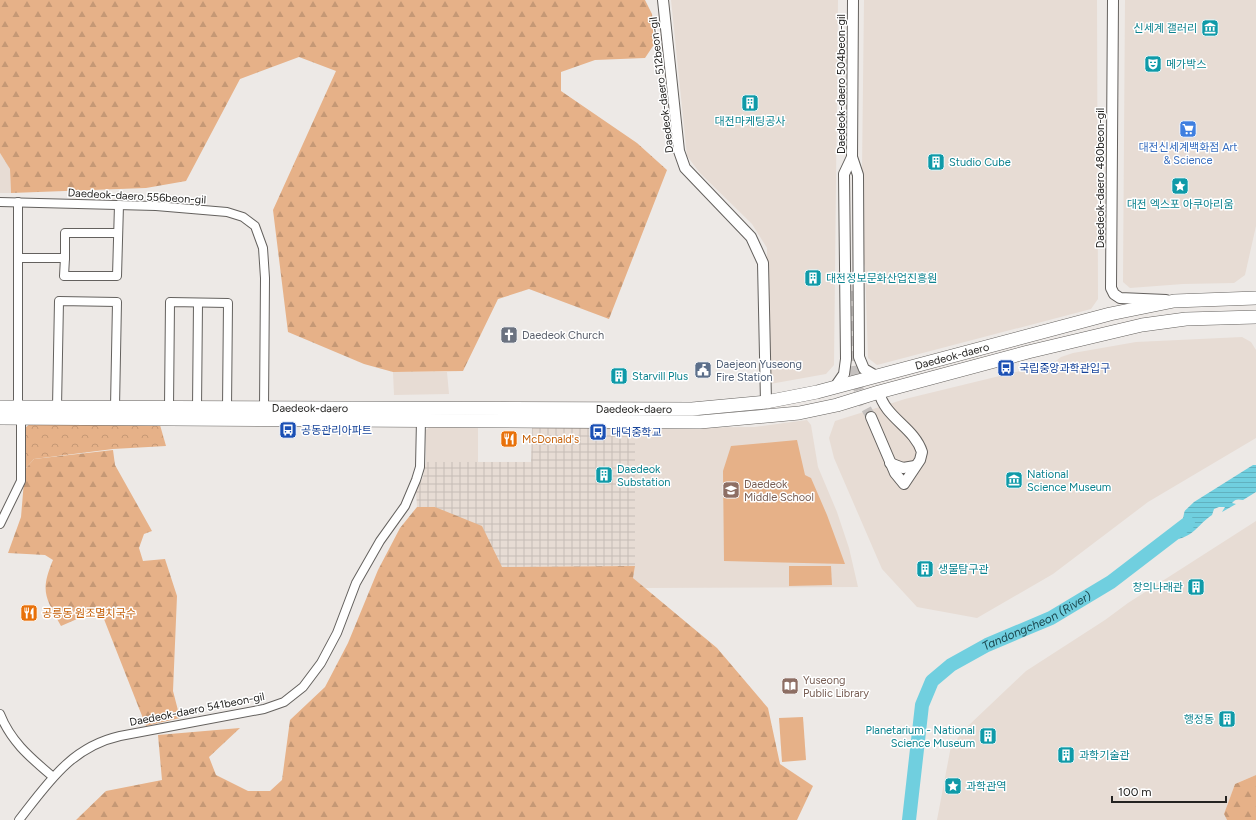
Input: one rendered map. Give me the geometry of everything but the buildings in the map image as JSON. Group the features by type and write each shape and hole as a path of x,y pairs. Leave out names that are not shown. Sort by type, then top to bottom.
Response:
{"main road":[{"name":"Daedeok-daero","path":"0,418 20,412 57,407 692,409 766,402 836,387 1110,314 1174,301 1256,298"},
{"name":"Daedeok-daero","path":"0,407 20,412 421,420 700,422 799,413 838,405 879,392 1028,352 1142,325 1186,319 1256,317"}],"street":[{"name":"Daedeok-daero 512beon-gil","path":"663,0 679,151 685,168 751,237 763,263 766,402"},
{"name":"Daedeok-daero 504beon-gil","path":"853,0 852,157 856,294"},
{"name":"Daedeok-daero 480beon-gil","path":"1113,0 1111,288 1114,294 1120,298 1130,300 1145,298 1174,301"},
{"path":"836,387 844,374 846,359 844,174 852,157"},
{"name":"Daedeok-daero 556beon-gil","path":"0,202 156,206 227,212 244,217 255,226 263,248 265,278 264,408"},
{"path":"0,524 3,507 19,488 21,480 18,202"},
{"path":"118,233 65,233 64,276 117,276 119,205"},
{"path":"18,258 65,258"},
{"path":"845,299 849,305 855,303 856,294"},
{"path":"856,294 859,357 864,369 876,376"},
{"path":"57,407 59,301 66,301 117,302 115,407"},
{"path":"169,408 170,302 228,303 227,408"},
{"path":"197,408 198,303"},
{"path":"871,417 890,463 895,473 904,484 922,452 916,438 881,402 879,392"},
{"name":"Daedeok-daero 541beon-gil","path":"19,820 53,777 78,753 90,745 105,739 264,709 284,702 302,687 321,663 337,633 356,583 412,492 420,467 421,420"},
{"path":"890,463 903,468 915,466"},
{"path":"0,714 13,740 24,752 53,777"}],"shaded area":[{"path":"671,0 838,0 834,365 826,374 770,384 767,377 767,248 752,224 700,173 687,156"},
{"path":"864,0 1097,0 1098,299 1091,309 877,365 868,358 865,266 861,257"},
{"path":"1125,0 1256,0 1256,226 1245,275 1234,283 1183,284 1130,288 1123,282"},
{"path":"0,153 10,169 11,193 0,193"},
{"name":"National Science Museum","path":"1242,337 1251,342 1256,350 1256,438 1148,502 1053,574 977,618 917,607 882,569 834,458 829,438 835,421 905,399 1053,363 1061,357 1073,353 1136,342"},
{"path":"393,372 447,372 449,394 394,395"},
{"name":"Daedeok Middle School","path":"807,420 811,425 818,467 837,512 849,548 858,587 643,588 633,578 635,566 635,428 754,427"},
{"path":"431,426 478,428 478,462 426,462 426,430"},
{"path":"532,428 635,428 635,566 501,567 496,558 435,507 417,507 416,491 423,477 426,462 531,462"},
{"path":"1256,521 1256,775 1235,784 1224,814 1227,820 937,820 951,746 969,725 1026,671 1105,620 1128,603"}],"green space":[{"path":"0,0 645,0 652,14 655,43 645,58 595,60 561,72 561,91 637,143 667,170 609,319 529,289 498,299 463,371 393,372 364,364 288,332 273,210 336,71 299,57 240,79 186,181 146,188 11,193 10,169 0,153"},
{"path":"31,423 160,425 166,446 113,449 34,459 25,469 25,428"},
{"path":"797,440 805,475 811,478 827,515 845,564 724,561 723,471 731,446"},
{"path":"113,450 115,465 152,531 144,534 139,548 143,561 165,559 177,596 173,691 180,718 146,726 100,609 61,626 51,608 46,594 47,579 53,560 45,555 8,553 21,517 25,469 34,459"},
{"path":"417,507 435,507 482,526 502,567 635,566 633,578 717,648 768,708 780,764 813,786 797,820 76,820 106,791 162,780 158,735 240,728 209,757 216,775 248,791 270,791 282,780 290,720 325,687 348,643 378,570 400,528"},
{"path":"789,566 831,566 832,585 789,586"},
{"path":"803,717 806,760 782,762 779,718"},
{"path":"1256,775 1256,820 1227,820 1224,814 1235,784"}],"water":[{"path":"1253,465 1256,465 1256,492 1243,500 1238,499 1234,501 1232,503 1236,504 1222,512 1225,507 1214,509 1212,515 1192,533 1175,540 1171,524 1194,502"}],"pier":[{"path":"1185,509 1178,542 1174,542 1169,524"}],"waterway":[{"name":"Tandongcheon (River)","path":"909,820 922,705 932,681 951,665 987,645 1051,618 1111,582 1188,523"}],"tunnel":[{"path":"853,291 852,340 855,372 863,402 871,417"}],"place":[{"name":"신세계 갤러리","path":"1210,28"},
{"name":"메가박스","path":"1153,64"},
{"name":"대전마케팅공사","path":"750,103"},
{"name":"대전신세계백화점 Art & Science","path":"1188,129"},
{"name":"Studio Cube","path":"936,162"},
{"name":"대전 엑스포 아쿠아리움","path":"1180,186"},
{"name":"대전정보문화산업진흥원","path":"813,278"},
{"name":"Daedeok Church","path":"509,335"},
{"name":"국립중앙과학관입구","path":"1006,368"},
{"name":"Daejeon Yuseong Fire Station","path":"703,370"},
{"name":"Starvill Plus","path":"619,376"},
{"name":"공동관리아파트","path":"288,430"},
{"name":"대덕중학교","path":"598,432"},
{"name":"McDonald's","path":"509,439"},
{"name":"Daedeok Substation","path":"604,475"},
{"name":"National Science Museum","path":"1014,480"},
{"name":"Daedeok Middle School","path":"731,490"},
{"name":"생물탐구관","path":"925,569"},
{"name":"창의나래관","path":"1196,587"},
{"name":"공릉동 원조멸치국수","path":"29,613"},
{"name":"Yuseong Public Library","path":"790,686"},
{"name":"행정동","path":"1227,719"},
{"name":"Planetarium - National Science Museum","path":"988,736"},
{"name":"과학기술관","path":"1066,755"},
{"name":"과학관역","path":"953,786"}]}
